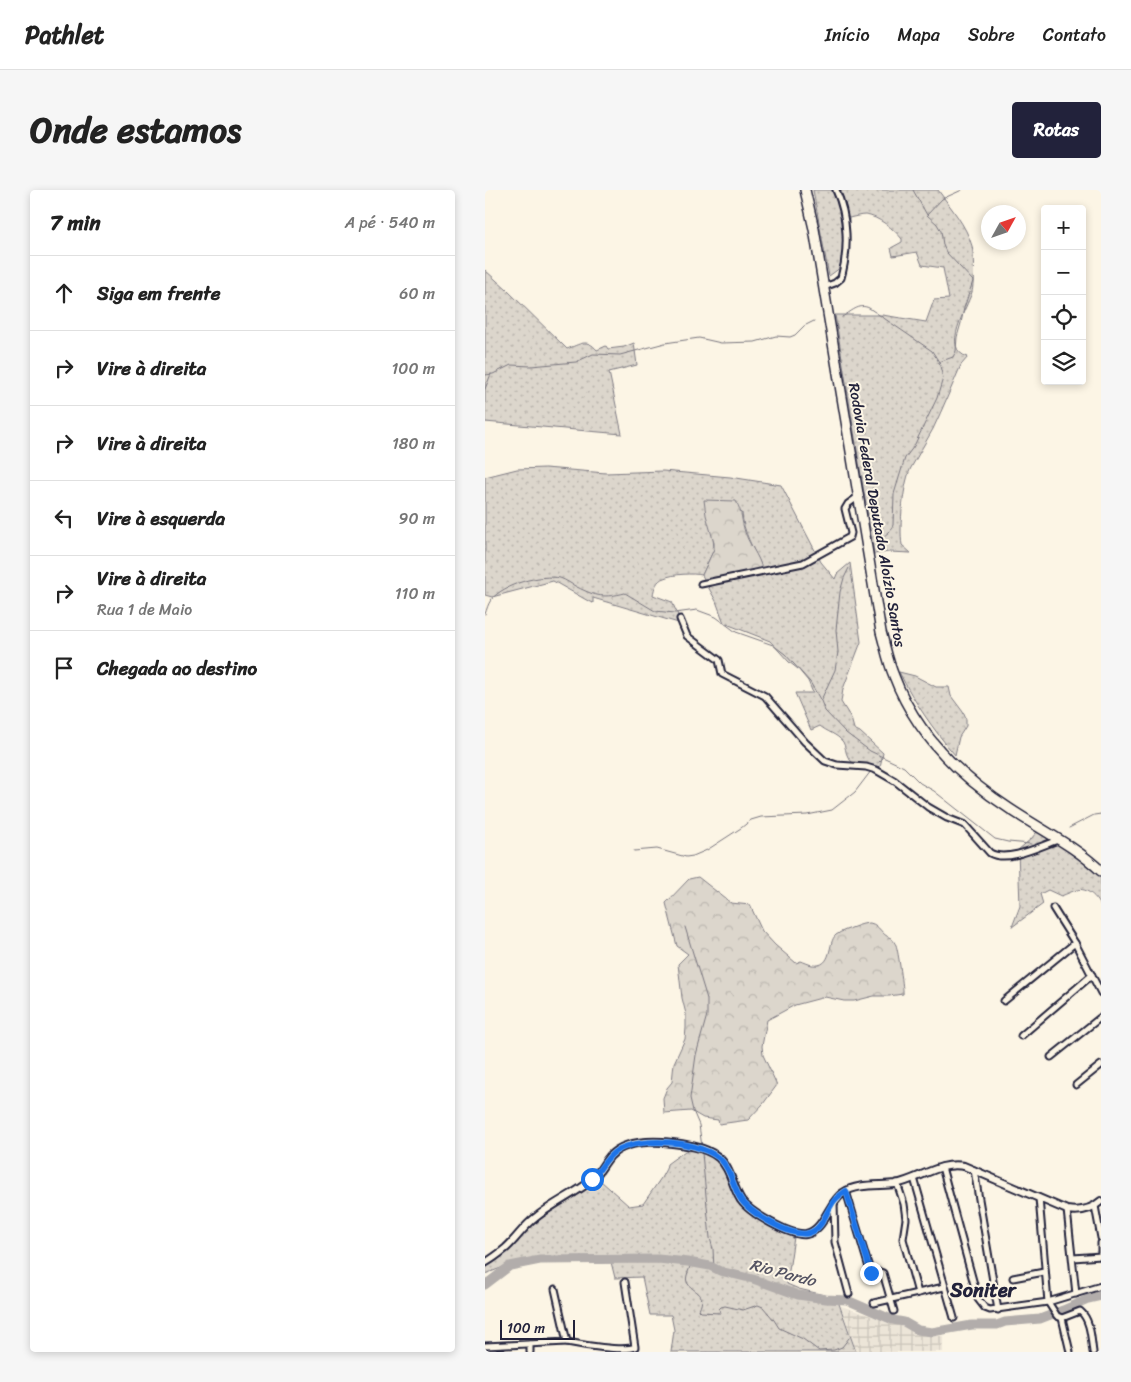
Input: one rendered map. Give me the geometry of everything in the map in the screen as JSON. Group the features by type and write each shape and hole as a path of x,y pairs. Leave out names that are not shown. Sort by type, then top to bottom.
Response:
{"highway":[{"name":"Rodovia Federal Deputado Aloízio Santos","path":"805,190 814,228 881,632 894,676 914,717 933,744 957,768 1007,807 1082,855 1101,871"}],"street":[{"path":"824,287 835,283 841,278 845,253 845,214 836,190"},
{"path":"701,584 795,566 813,559 849,537 851,530 845,509 848,504 859,496"},
{"path":"680,619 687,636 719,660 722,674 765,696 805,742 825,761 837,765 866,767 877,770 895,781 928,807 947,818 965,825 990,853 995,856 1012,855 1058,840"},
{"path":"1053,908 1075,943 1101,993"},
{"path":"1003,1001 1075,943"},
{"path":"1021,1036 1092,975"},
{"path":"1051,1057 1101,1017"},
{"path":"1076,1085 1101,1065"},
{"path":"485,1264 507,1247 539,1215 592,1179 614,1152 624,1146 648,1141 685,1145 716,1155 725,1166 744,1205 756,1214 792,1232 806,1234 817,1229 834,1202 846,1191 860,1187 897,1184 942,1167 958,1165 1067,1210 1080,1211 1095,1206 1101,1201"},
{"path":"942,1167 978,1299 985,1308 998,1310 1048,1302 1101,1286"},
{"path":"974,1170 998,1310"},
{"path":"914,1178 954,1318"},
{"path":"897,1184 906,1219 903,1239 918,1293"},
{"path":"846,1191 870,1271 873,1273 883,1273 894,1311"},
{"path":"1039,1198 1048,1302 1059,1317 1070,1352"},
{"path":"834,1202 835,1242 849,1294"},
{"path":"1095,1206 1101,1238"},
{"path":"1067,1210 1076,1294"},
{"path":"1073,1258 1101,1256 1101,1243"},
{"path":"1013,1278 1044,1272"},
{"path":"485,1346 567,1342 617,1350 630,1350 635,1347 625,1282"},
{"path":"874,1303 944,1287"},
{"path":"555,1290 567,1342"},
{"path":"1059,1317 1080,1311 1083,1313 1088,1321 1093,1352"},
{"path":"530,1344 530,1352"}],"shaded area":[{"path":"841,1306 932,1336 943,1336 943,1352 856,1352"}],"green space":[{"path":"813,190 938,190 962,224 972,246 973,288 961,318 956,337 956,346 960,353 968,357 961,365 933,429 912,466 906,482 902,505 901,538 902,545 911,553 889,552 874,554 835,315 882,315 926,322 934,300 949,299 943,268 922,265 917,252 893,256 891,248 902,242 902,239 881,221 863,215 849,218 844,265 829,276"},
{"path":"485,270 567,349 583,343 590,344 597,350 606,346 608,349 624,347 634,343 637,365 609,372 622,434 485,422"},
{"path":"545,468 606,473 663,471 730,477 781,485 821,562 835,579 837,574 850,563 861,642 843,689 841,702 851,718 854,729 860,732 883,753 880,767 866,767 854,764 846,753 843,742 838,737 820,726 811,730 795,693 813,693 808,681 770,641 724,623 716,601 706,583 761,565 746,533 742,513 713,537 714,549 702,575 672,576 662,579 656,585 653,595 672,602 682,624 593,598 593,603 590,602 553,581 492,597 485,595 485,477 517,469"},
{"path":"704,500 736,501 747,537 759,559 762,569 706,583 702,575 714,549 714,543"},
{"path":"899,672 915,676 936,687 949,687 951,696 966,719 966,726 959,737 955,755 924,715"},
{"path":"1041,827 1101,873 1101,906 1094,897 1081,889 1061,896 1048,890 1040,894 1043,904 1012,927 1020,906 1018,850"},
{"path":"698,877 731,903 750,905 762,931 796,963 801,961 812,965 819,965 824,963 829,954 833,938 836,935 866,923 876,926 892,939 897,948 903,994 874,996 854,1001 825,997 795,1005 767,1020 762,1046 763,1055 777,1085 748,1120 719,1124 718,1120 703,1118 691,1111 664,1113 663,1098 672,1082 674,1063 685,1039 686,1014 678,964 688,954 677,946 666,903 689,879"},
{"path":"705,1150 720,1164 740,1203 756,1217 794,1237 787,1284 799,1289 837,1298 856,1352 671,1352 674,1330 671,1315 650,1315 642,1277 615,1278 610,1258 582,1261 546,1259 509,1265 485,1274 485,1263 546,1210 598,1176 601,1181 629,1206 643,1204 661,1178 667,1164 685,1151"}],"waterway":[{"path":"913,190 927,215 937,224 941,231 946,252 973,281 964,308 957,337 956,351 953,357 939,362"},
{"path":"927,215 942,199 962,190"},
{"path":"842,317 858,307 869,308 932,351 939,362 943,378 937,398 914,446 905,458 894,494 893,525 890,531 882,538"},
{"path":"485,375 493,374 511,365 531,366 576,362 593,354 620,355 665,343 699,338 721,343 755,342 776,336 790,337 814,321"},
{"path":"485,389 491,374"},
{"path":"821,700 835,670 838,652 836,630 840,592 849,568"},
{"path":"485,614 491,600 504,589 533,579 552,577 560,578 595,595 611,596 625,593 655,611 675,613 697,610 716,617 736,632 773,645 785,654 810,682 825,711 846,733 870,751 904,767 920,783 934,791 995,839 1031,844"},
{"path":"879,762 883,758"},
{"path":"634,851 657,849 686,857 693,856 707,850 751,820 761,817 807,815 832,810 855,792 871,771"},
{"path":"1069,828 1094,815 1101,814"},
{"path":"685,927 707,999 707,1015 696,1055 690,1098 699,1125 702,1147"},
{"path":"702,1153 714,1269"},
{"name":"Rio Pardo","path":"485,1285 510,1266 540,1260 658,1259 688,1262 710,1266 720,1271 753,1279 798,1295 847,1300 893,1320 904,1322 918,1330 932,1332 972,1325 997,1325 1005,1322 1040,1319 1088,1299 1101,1296"},
{"path":"688,1262 690,1266 687,1282 702,1299 699,1310 701,1312 721,1313 719,1309 725,1306 743,1310 758,1305 763,1307 779,1328 803,1339 819,1351 834,1350 842,1347 849,1338"}],"district":[{"name":"Soniter","path":"983,1290"}],"route":[{"path":"592,1179 614,1152 624,1146 648,1141 699,1148 716,1155 721,1160 731,1176 744,1205 775,1224 798,1234 806,1234 817,1229 827,1211 846,1191 871,1273"}]}
